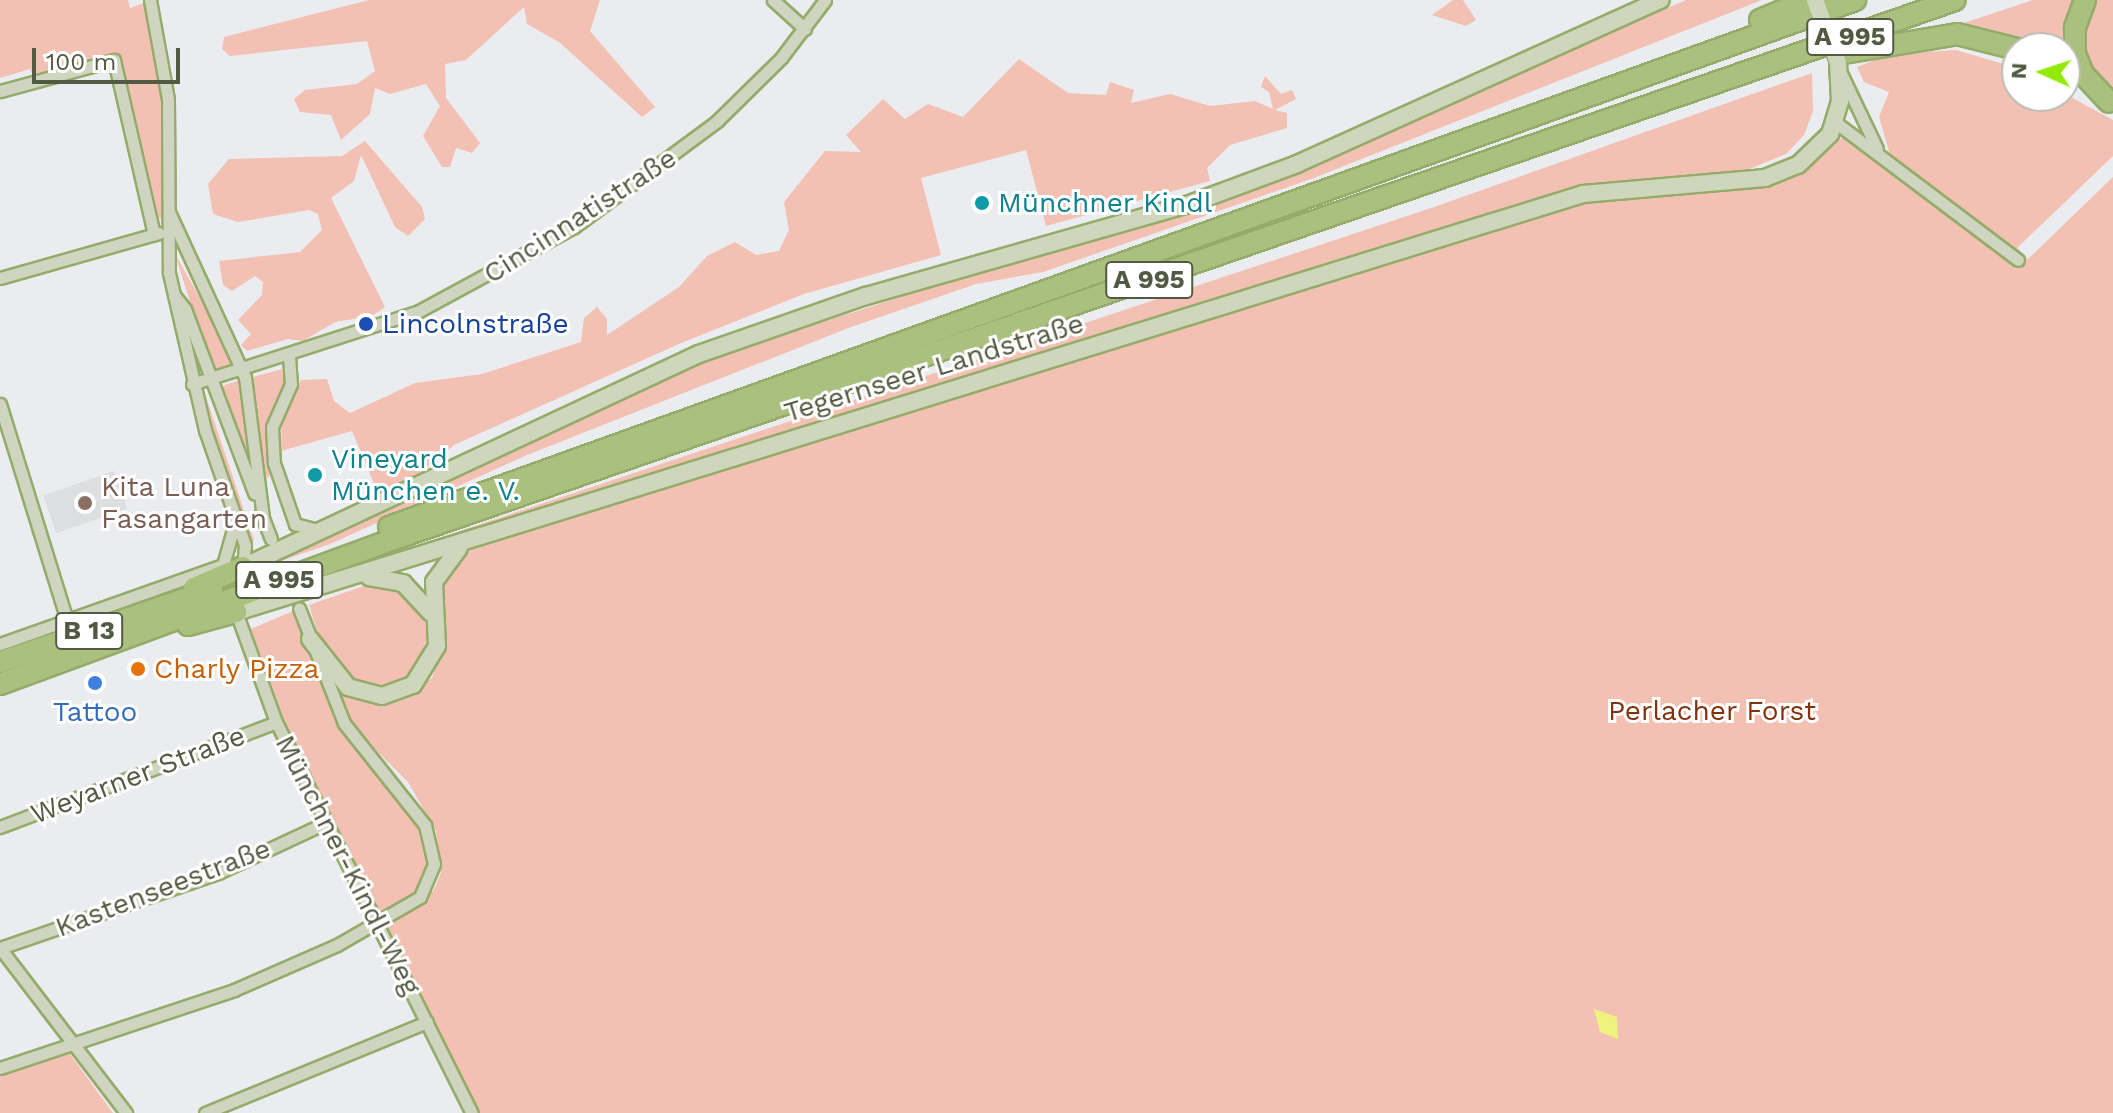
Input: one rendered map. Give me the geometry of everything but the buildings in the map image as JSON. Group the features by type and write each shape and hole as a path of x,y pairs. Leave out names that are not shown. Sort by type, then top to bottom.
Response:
{"highway":[{"path":"1703,53 1717,38 1808,0"},
{"name":"A 995","path":"320,552 1855,0"},
{"name":"A 995","path":"182,606 1745,76 1955,0"},
{"path":"2085,0 2075,28 2075,54 2083,74 2111,103"},
{"path":"1745,76 1901,39 1957,34 2001,45"},
{"path":"2081,86 2111,103"},
{"name":"B 13","path":"0,662 182,606 320,552"},
{"path":"182,606 243,567"},
{"name":"B 13","path":"0,684 107,646 182,606"},
{"path":"107,646 236,612"}],"main road":[{"path":"243,567 699,354 866,296 1195,202 1297,164 1642,4 1661,0"},
{"name":"Tegernseer Landstraße","path":"236,612 464,544 1583,194 1765,178 1809,157 1835,122 1843,80 1815,0"},
{"path":"310,639 336,678 362,693 382,696 423,676 438,633 434,582 464,544"},
{"path":"356,577 393,580 415,591 438,633"}],"street":[{"path":"150,0 168,99 168,209 165,231 242,369 263,517"},
{"path":"773,0 805,29"},
{"name":"Cincinnatistraße","path":"192,384 289,356 430,306 574,227 717,121 805,29 825,0"},
{"path":"0,91 114,60 165,231 192,384 245,545 243,567"},
{"path":"1843,80 1874,147"},
{"path":"1835,122 1874,147 2018,260"},
{"path":"0,278 165,231"},
{"path":"174,295 211,379 271,539"},
{"path":"289,356 291,384 272,427 274,463 289,508 304,531 330,526"},
{"path":"0,404 67,621"},
{"path":"0,644 223,565 236,519"},
{"path":"0,1068 234,990 391,918 413,905 427,887 434,864 430,840 406,796 344,723 299,608"},
{"name":"Münchner-Kindl-Weg","path":"236,612 276,722 472,1113"},
{"name":"Weyarner Straße","path":"0,827 276,722"},
{"name":"Kastenseestraße","path":"0,948 218,873 325,823"},
{"path":"0,948 126,1113"},
{"path":"205,1113 427,1022"}],"shaded area":[{"name":"Kita Luna Fasangarten","path":"114,471 127,509 56,533 43,495"},
{"path":"1594,1009 1617,1017 1618,1039 1600,1032"}],"green space":[{"path":"0,0 128,0 130,8 144,3 163,99 161,218 155,219 121,60 116,55 33,76 30,69 0,78"},
{"path":"369,0 600,0 590,31 655,107 642,117 559,42 527,24 524,7 466,60 445,64 446,98 480,143 472,153 456,148 450,167 442,167 423,136 440,106 426,84 390,94 375,88 370,114 341,140 331,115 300,112 294,99 305,90 357,84 375,71 367,41 230,56 222,49 224,37"},
{"path":"1453,0 1463,0 1476,20 1466,26 1432,15"},
{"path":"1686,0 1762,0 1314,178 1043,272 976,284 851,327 527,455 330,544 243,574 578,414 719,355 1300,170"},
{"path":"2033,0 2078,0 2077,32 2001,32 2001,39 1955,26"},
{"path":"2090,0 2113,0 2113,98 2084,66 2082,16"},
{"name":"Perlacher Forst","path":"1956,50 2001,63 2001,112 2081,112 2081,103 2113,120 2113,156 2017,248 2028,259 2113,177 2113,1113 478,1113 283,717 251,629 293,611 334,718 418,824 428,844 425,881 433,892 441,873 436,831 408,782 352,726 331,683 362,701 389,703 432,678 445,634 441,580 470,550 1579,203 1756,187 1792,176 1841,138 1853,138 1883,160 1889,151 1879,117 1889,92 1864,82 1857,67 1890,54"},
{"path":"1019,59 1068,93 1106,95 1110,82 1134,90 1131,103 1170,94 1210,106 1255,101 1273,109 1269,92 1261,87 1265,76 1281,94 1292,90 1296,99 1275,110 1287,113 1287,128 1230,145 1207,168 1210,181 1046,226 1026,150 921,178 941,255 804,294 681,343 454,445 420,473 378,493 352,431 281,451 282,412 301,380 327,379 334,401 350,413 415,383 482,374 581,342 584,318 597,307 607,319 607,335 679,287 707,256 735,242 756,255 779,251 789,230 784,202 825,151 861,152 846,135 883,99 905,119 928,104 963,117"},
{"path":"1812,73 1813,111 1804,135 1786,154 1752,168 1717,177 1567,191 299,589 297,585 1434,207"},
{"path":"365,141 422,207 425,219 408,236 395,227 361,155 354,181 331,198 385,307 372,316 335,322 303,341 288,339 247,351 241,345 251,334 238,320 262,295 263,282 255,276 232,291 223,285 219,261 300,252 322,230 318,214 309,210 238,222 213,214 208,184 229,159 342,156"},
{"path":"175,254 232,355 229,366 215,369 209,363"},
{"path":"282,369 288,379 270,414 271,474 262,483 253,377"},
{"path":"240,380 249,463 219,387"},
{"path":"205,394 254,540 250,543 201,395"},
{"path":"369,584 405,593 430,630 415,674 397,686 362,686 349,678 321,644 309,605"},
{"path":"67,1050 113,1113 0,1113 0,1072"}],"tunnel":[{"path":"274,547 299,608"}],"place":[{"name":"Münchner Kindl","path":"982,203"},
{"name":"Lincolnstraße","path":"366,324"},
{"name":"Vineyard München e. V.","path":"315,475"},
{"name":"Kita Luna Fasangarten","path":"85,503"},
{"name":"Charly Pizza","path":"138,669"},
{"name":"Tattoo","path":"95,683"}]}
